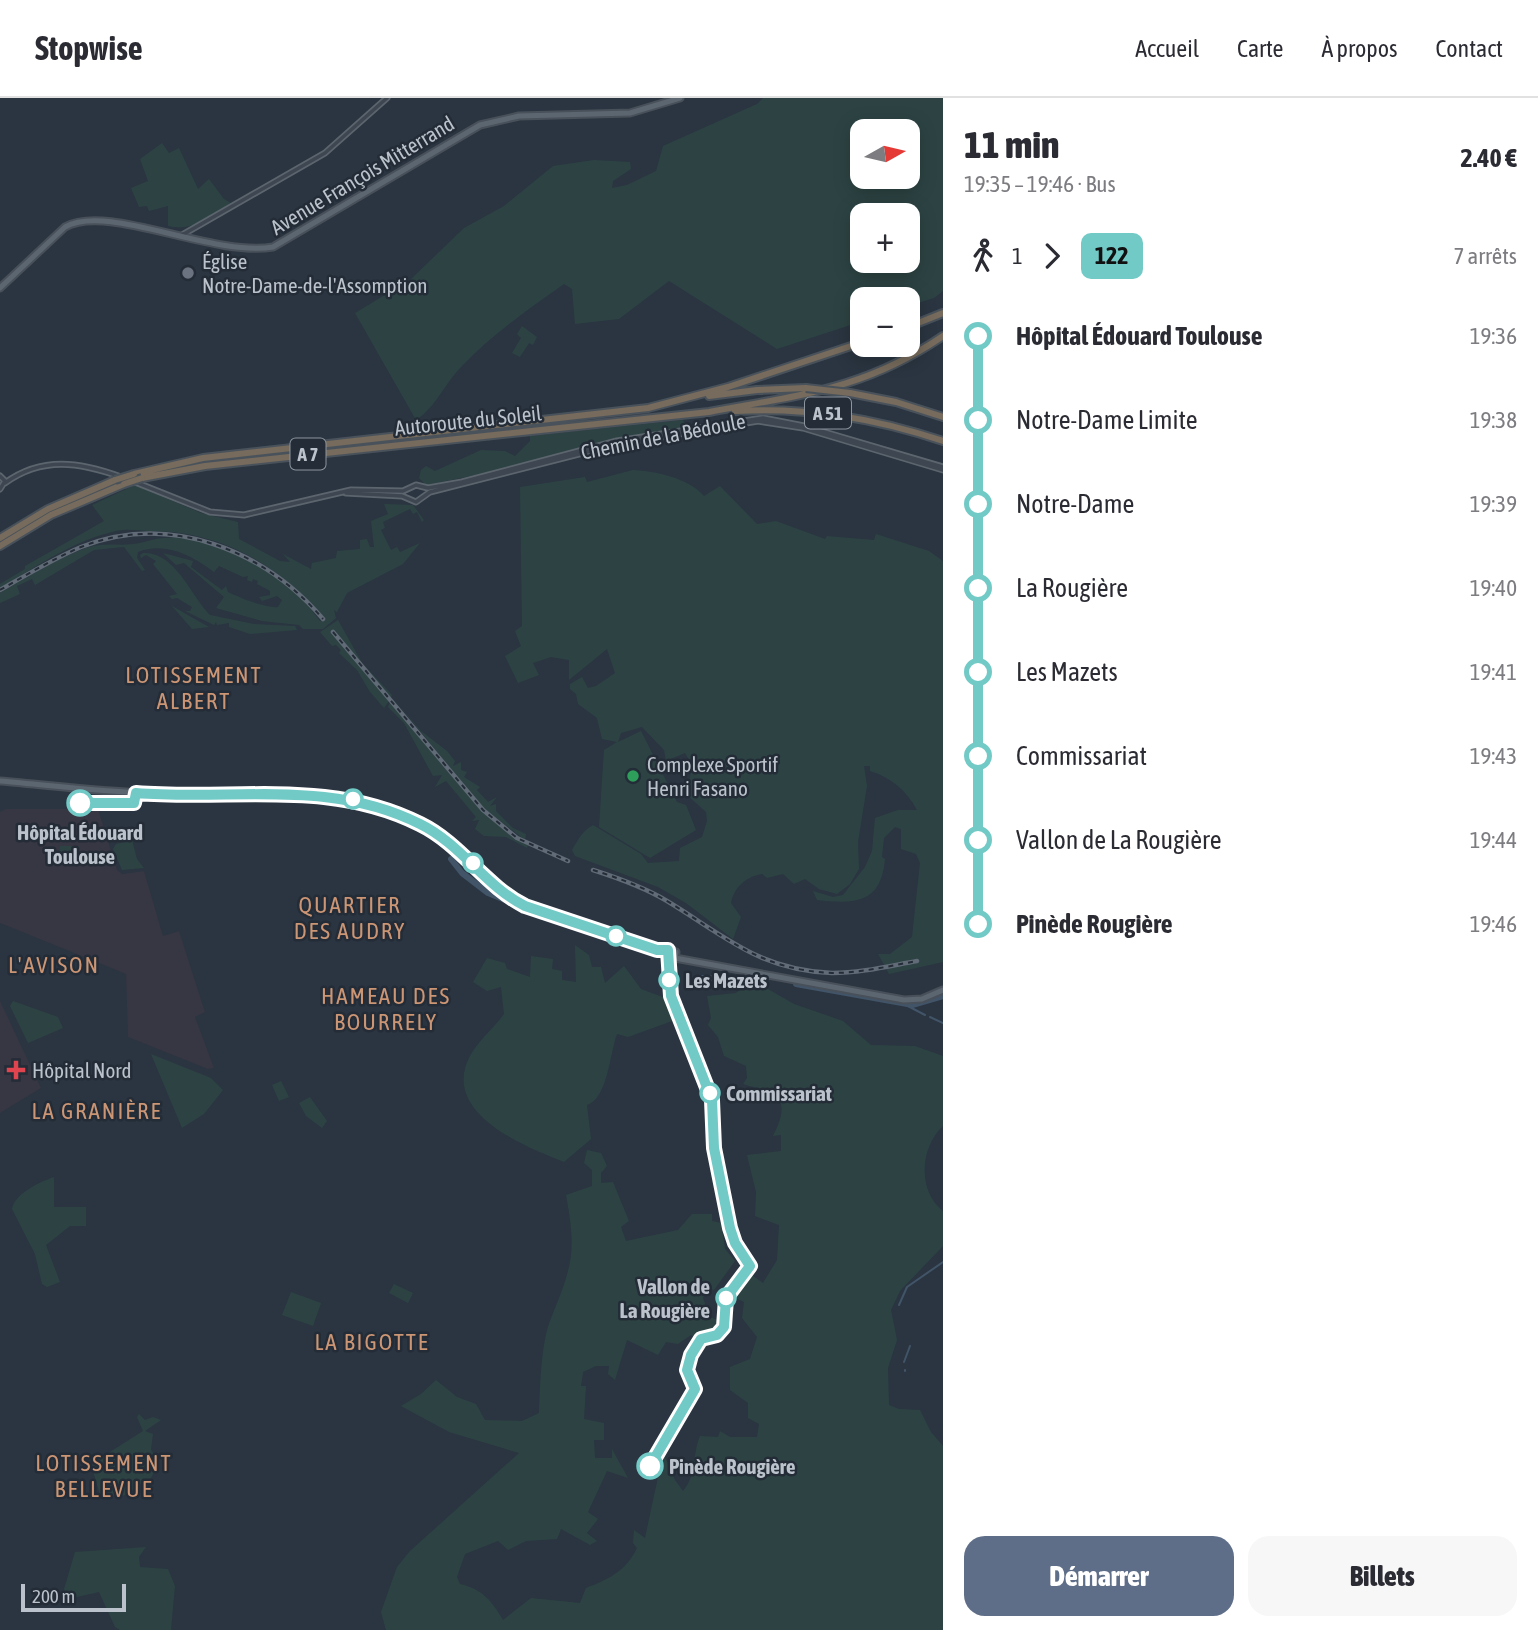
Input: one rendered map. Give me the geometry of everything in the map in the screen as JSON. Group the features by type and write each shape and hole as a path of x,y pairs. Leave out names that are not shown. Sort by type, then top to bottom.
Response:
{"highway":[{"path":"920,322 943,313"},
{"name":"Autoroute du Soleil","path":"0,546 51,515 142,478 205,466 709,412 785,400 838,387 884,369 943,335"},
{"name":"Autoroute du Soleil","path":"0,538 48,509 115,480 203,458 625,412 686,400 850,346"},
{"name":"A 51","path":"686,400 749,390 806,388 896,402 943,417"},
{"name":"A 51","path":"709,412 774,409 830,413 882,423 943,441"}],"main road":[{"name":"Avenue François Mitterrand","path":"0,288 55,236 77,221 103,220 235,249 273,247 480,125 519,116 631,113 680,98"},
{"path":"0,781 145,793 324,794 382,808 420,824 446,840 519,902 657,950 904,1000 922,999 943,990"},
{"path":"667,952 670,960 676,955"}],"street":[{"path":"180,238 325,153 387,98"},
{"name":"Chemin de la Bédoule","path":"422,488 486,477 617,441 752,418 776,419 804,426 943,469"},
{"name":"Chemin de la Bédoule","path":"425,495 618,444 758,421 803,428 943,469"},
{"path":"5,484 1,476 18,474 44,464 68,463 107,472 193,506 224,514 250,514 340,493 363,488 409,490 415,485 422,488 425,495 416,502 409,497 369,492 340,493"},
{"path":"0,488 18,474"},
{"path":"409,490 409,497"}],"shaded area":[{"path":"6,809 98,809 117,870 122,874 144,871 163,936 179,931 205,1012 195,1017 214,1068 208,1069 128,1037 126,974 0,923 0,812"},
{"name":"Hôpital Nord","path":"0,1001 41,1088 0,1113"}],"green space":[{"path":"763,98 943,98 943,291 934,298 920,302 920,287 850,287 850,325 777,349 669,281 619,319 575,324 572,289 564,284 474,354 430,408 416,420 355,313 410,280 464,228 504,206 553,166 594,160 630,162 631,169 613,181 612,188 627,185 656,171 663,146 757,104"},
{"path":"162,143 169,153 179,148 198,189 209,179 224,199 231,203 202,222 186,227 168,226 168,206 149,211 147,206 139,207 131,188 148,181 140,159"},
{"path":"522,326 537,337 533,345 529,343 520,357 512,353 521,338 517,334"},
{"path":"683,420 686,427 492,472 426,485 419,478 421,470 426,466 435,471 481,450 505,451 515,456 530,441 530,436"},
{"path":"633,470 681,480 704,496 720,486 757,524 776,521 825,539 827,536 874,540 876,534 929,551 943,561 943,962 889,974 878,954 890,954 912,937 920,863 916,854 901,849 901,829 895,827 884,838 882,857 885,859 882,874 872,893 864,898 843,902 817,900 813,891 833,897 843,895 865,867 872,851 875,818 898,810 917,810 903,791 892,781 870,771 870,766 864,766 867,786 858,842 859,869 850,884 837,894 819,889 805,879 794,884 783,874 767,878 762,874 751,877 738,887 731,903 741,917 733,939 686,903 658,887 575,856 572,850 583,833 593,825 641,854 648,863 679,861 680,848 702,837 707,821 706,812 687,795 692,765 685,753 666,761 664,750 642,727 621,733 618,742 641,731 677,802 686,805 696,830 650,858 599,827 604,750 617,742 602,739 597,718 578,704 570,684 582,677 588,688 596,686 615,673 607,649 569,680 569,660 551,657 533,663 539,675 518,683 505,656 521,646 515,631 522,626 520,487 585,477 587,482"},
{"path":"135,485 201,513 238,522 239,539 280,561 290,562 283,554 311,569 312,563 336,558 337,551 360,549 360,540 367,539 370,547 374,547 371,521 388,514 384,504 413,505 424,520 422,522 417,512 413,514 410,509 383,522 385,528 381,530 391,550 397,547 400,552 420,543 403,564 347,593 337,612 334,610 336,618 323,629 303,629 299,625 262,621 216,608 224,597 184,563 176,565 163,553 193,561 191,567 222,590 226,586 228,592 273,607 278,607 282,600 277,596 262,601 259,597 270,595 270,591 257,584 258,581 247,580 248,576 243,577 219,566 214,572 188,556 158,548 138,552 137,558 145,570 142,571 124,547 94,550 35,585 32,579 17,586 20,594 0,603 0,593 86,548 133,544 161,538 187,538 231,550 252,560 290,588 320,621 324,618 288,583 248,555 226,545 179,533 125,530 100,535 56,555 0,588 0,584 25,569 25,566 104,521 92,505"},
{"path":"143,553 154,554 173,567 210,615 254,624 295,626 297,630 250,634 229,627 229,623 217,625 216,622 214,625 185,611 190,611 192,607 169,596 177,594 153,564 156,561 146,555 141,558"},
{"path":"172,606 209,627 192,629"},
{"path":"338,620 362,663 392,695 390,699 336,631 332,634 389,701 384,708 370,692 357,670 339,653 341,650 336,645 332,646 320,632"},
{"path":"394,699 421,731 447,751 455,761 453,766 461,762 461,770 467,772 464,777 480,787 477,790 488,802 497,797 490,806 496,804 496,811 513,828 526,834 525,840 482,807"},
{"path":"390,702 480,809 528,845 527,848 506,837 484,836 475,829 479,820 472,821 476,817 446,781 435,787 442,775 433,776 404,723 388,707"},
{"path":"132,840 137,859 144,868 122,870 113,849 116,844"},
{"path":"60,846 79,846 79,855 60,856"},
{"path":"575,945 589,955 592,967 601,967 605,983 624,966 641,989 668,999 675,1020 628,1037 617,1034 604,1084 594,1101 587,1105 591,1139 564,1162 528,1147 490,1124 476,1110 466,1094 464,1076 473,1050 504,1014 501,987 487,991 473,982 487,958 505,963 507,969 530,977 531,956 553,959 552,969 562,971 562,980 576,982"},
{"path":"740,972 764,976 762,981 768,989 794,1004 843,1021 871,1045 915,1046 943,1056 943,1126 930,1145 925,1169 929,1192 943,1211 943,1246 900,1291 891,1310 897,1340 888,1368 889,1405 899,1409 920,1410 931,1432 943,1446 943,1630 386,1630 381,1612 397,1567 410,1551 519,1453 449,1432 401,1406 421,1394 436,1380 457,1397 476,1404 485,1420 522,1421 539,1413 545,1341 568,1273 572,1246 566,1195 592,1186 592,1170 584,1163 587,1150 601,1153 607,1166 601,1173 601,1183 613,1182 629,1221 621,1227 626,1241 678,1230 692,1214 712,1214 712,1221 721,1223 725,1249 735,1261 714,1290 708,1288 703,1298 710,1317 723,1322 716,1333 697,1340 691,1335 678,1344 666,1342 658,1355 627,1340 615,1380 608,1374 609,1366 596,1366 583,1372 581,1386 586,1386 584,1419 604,1423 604,1440 594,1440 595,1458 612,1458 612,1449 628,1478 607,1471 588,1512 598,1519 587,1533 597,1541 590,1545 561,1529 557,1539 526,1541 508,1550 498,1541 465,1554 457,1577 460,1584 486,1597 503,1620 531,1598 580,1603 586,1588 609,1577 628,1563 637,1548 633,1543 634,1530 645,1538 658,1477 652,1467 662,1450 675,1480 683,1491 692,1472 700,1436 718,1437 720,1431 730,1437 757,1437 759,1424 748,1418 748,1403 730,1390 730,1367 750,1359 757,1337 742,1318 744,1302 731,1296 749,1273 763,1283 777,1260 779,1225 755,1216 756,1192 747,1155 781,1151 781,1135 773,1136 782,1112 778,1098 764,1090 743,1084 747,1078 746,1066 724,1056 718,1037 708,1025 711,1018 707,996 736,993 742,988 760,985 756,981 748,983 739,979"},
{"path":"13,1001 58,1017 63,1028 28,1043 10,1006"},
{"path":"151,1054 211,1078 223,1090 204,1114 182,1128"},
{"path":"281,1081 289,1097 279,1101 272,1085"},
{"path":"310,1097 327,1121 322,1128 306,1116 299,1103"},
{"path":"54,1177 54,1207 86,1207 86,1226 70,1226 46,1245 60,1282 47,1287 42,1284 35,1254 12,1209 23,1193"},
{"path":"394,1284 413,1293 408,1303 389,1293"},
{"path":"291,1292 321,1303 313,1326 282,1315"},
{"path":"139,1414 145,1420 153,1417 161,1420 145,1431 153,1434 151,1449 158,1464 148,1484 135,1484 134,1489 123,1496 100,1495 91,1464 143,1431 137,1417"},
{"path":"146,1547 139,1557 140,1567 168,1569 175,1586 171,1630 120,1630 115,1627 99,1592 68,1599 64,1589 75,1552"}],"waterway":[{"path":"224,799 283,799"},
{"path":"451,859 462,873 488,893 554,920"},
{"path":"560,922 588,931"},
{"path":"701,978 761,979"},
{"path":"796,984 913,1005 943,996"},
{"path":"904,1004 925,1015"},
{"path":"930,1017 943,1023"},
{"path":"899,1305 907,1287 943,1262"},
{"path":"904,1362 910,1346"}],"railway":[{"path":"0,590 81,547 115,537 148,534 181,536 213,544 244,557 273,574 323,619"},
{"path":"333,632 483,810 517,838 568,861"},
{"path":"593,870 649,891 744,949 784,965 843,973 917,961"}],"bus line":[{"name":"122","path":"80,803 134,803 136,793 211,792 324,794 363,801 434,831 457,848 507,895 525,906 657,950 668,950 666,955 669,960 671,996 712,1100 713,1142 730,1228 735,1243 750,1266 726,1298 725,1322 721,1332 701,1339 695,1347 687,1370 695,1389 650,1466"}],"place":[{"name":"Église Notre-Dame-de-l'Assomption","path":"188,273"},
{"name":"Complexe Sportif Henri Fasano","path":"633,776"},
{"name":"Hôpital Édouard Toulouse","path":"80,803"},
{"name":"Les Mazets","path":"669,980"},
{"name":"Hôpital Nord","path":"16,1070"},
{"name":"Commissariat","path":"710,1093"},
{"name":"Vallon de La Rougière","path":"726,1298"},
{"name":"Pinède Rougière","path":"650,1466"}],"district":[{"name":"LOTISSEMENT ALBERT","path":"194,688"},
{"name":"QUARTIER DES AUDRY","path":"350,918"},
{"name":"L'AVISON","path":"54,965"},
{"name":"HAMEAU DES BOURRELY","path":"386,1009"},
{"name":"LA GRANIÈRE","path":"97,1111"},
{"name":"LA BIGOTTE","path":"372,1342"},
{"name":"LOTISSEMENT BELLEVUE","path":"104,1476"}]}
